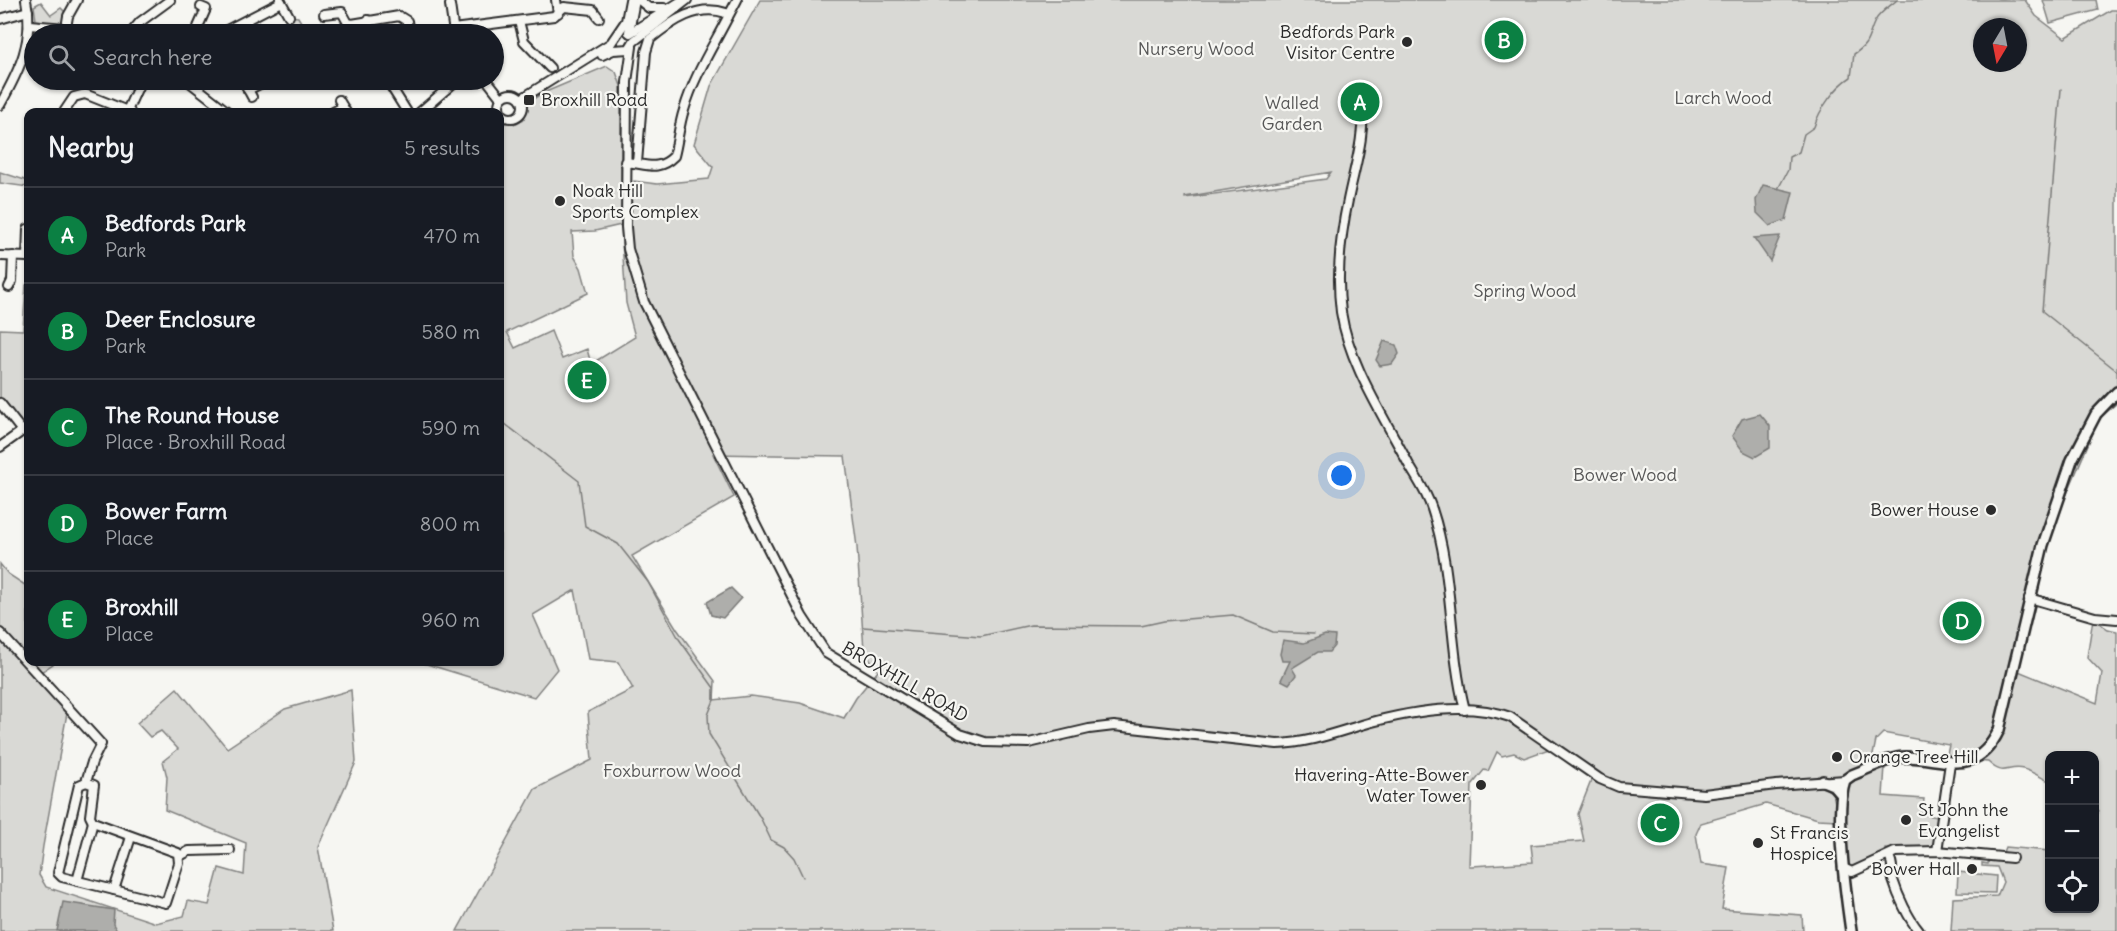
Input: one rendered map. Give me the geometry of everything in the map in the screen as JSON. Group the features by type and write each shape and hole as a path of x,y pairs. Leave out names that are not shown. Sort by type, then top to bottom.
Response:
{"main road":[{"path":"1851,931 1843,868 1842,795 1845,780 1852,775 1904,757 1963,763 1979,756 1991,745 1999,730 2043,545 2072,460 2096,414 2117,392"},
{"path":"1823,781 1838,788 1842,795"}],"street":[{"path":"26,0 29,24"},
{"path":"67,24 68,16 77,0"},
{"path":"138,24 170,0"},
{"path":"556,0 558,13"},
{"path":"521,99 607,47 626,21 630,0"},
{"path":"637,0 649,8 667,8"},
{"name":"BROXHILL ROAD","path":"637,0 627,82 625,162 628,249 644,302 815,639 839,663 960,734 985,742 1029,743 1089,729 1114,726 1277,744 1296,743 1373,722 1437,711 1465,710 1493,712 1510,717 1600,779 1619,787 1704,794 1845,780"},
{"path":"631,38 685,0"},
{"path":"568,70 620,50 667,8 685,0"},
{"path":"625,162 637,163 644,167 658,167 674,156 684,109 693,84 705,55 737,0"},
{"path":"240,24 281,1 289,16"},
{"path":"450,5 453,24"},
{"path":"201,7 206,9 202,24"},
{"path":"501,24 558,13 564,7 595,7 599,18"},
{"path":"637,163 646,52 650,39 693,12 719,10 726,13 728,17"},
{"path":"0,19 28,11"},
{"path":"324,14 342,12 348,23 352,24 399,16 407,21 407,24"},
{"path":"368,20 369,24"},
{"path":"519,21 524,41 550,69"},
{"path":"620,32 631,38"},
{"name":"BROXHILL ROAD","path":"614,39 620,50 627,82"},
{"path":"0,105 24,58"},
{"path":"130,108 137,90"},
{"path":"200,90 223,108"},
{"path":"395,90 404,108"},
{"path":"425,108 445,90"},
{"path":"495,90 501,98"},
{"path":"67,108 74,97 85,94 118,108"},
{"path":"501,98 510,94 521,99 523,106 517,117 504,117"},
{"path":"498,108 501,98"},
{"path":"1362,102 1364,121 1359,161 1348,198 1340,245 1337,278 1342,315 1347,336 1369,391 1432,509 1445,560 1456,671 1465,710"},
{"path":"0,255 24,257"},
{"path":"9,287 12,281 14,256"},
{"path":"1,407 24,428"},
{"path":"0,447 24,430"},
{"path":"2029,598 2095,617 2117,620"},
{"path":"0,633 24,660"},
{"path":"29,666 77,721 101,744 86,782"},
{"path":"1937,851 1950,763"},
{"path":"77,881 93,822 90,816 94,785 86,782 78,785 58,873 62,877 114,891 166,903 180,856 189,851 230,850"},
{"path":"93,822 180,856"},
{"path":"114,891 131,837"},
{"path":"1843,868 1852,872 1881,858 1889,857 1894,852 1937,851 2012,858"},
{"path":"1889,857 1892,861 1893,879 1907,912 1919,931"}],"green space":[{"path":"760,0 2025,0 2036,16 2065,38 2111,10 2117,10 2117,403 2099,419 2057,517 2030,608 2016,670 2097,703 2102,673 2087,657 2093,619 2108,629 2117,631 2117,931 1951,931 1953,898 1997,896 2003,882 1997,867 1982,866 1982,863 1988,864 1989,857 2001,857 2005,847 2045,851 2045,913 2099,913 2099,751 2045,751 2045,779 2023,769 2002,770 1988,762 1946,759 1949,745 1883,733 1876,740 1871,765 1840,776 1821,779 1700,792 1611,782 1550,741 1549,749 1524,758 1514,753 1502,756 1497,752 1488,771 1484,770 1472,785 1469,866 1533,862 1531,845 1584,841 1578,814 1593,776 1615,787 1642,794 1670,796 1731,794 1815,784 1823,787 1834,797 1837,820 1818,819 1766,804 1701,823 1696,834 1701,864 1729,868 1722,909 1802,915 1803,931 457,931 535,789 592,760 588,712 633,689 618,662 588,659 575,590 533,615 557,669 534,697 433,666 504,666 504,124 509,121 515,124 524,119 528,103 541,94 607,66 616,72 621,86 621,200 631,201 634,181 657,184 709,179 713,167 694,144 711,86","holes":["1331,172 1326,179 1185,198","621,225 626,303 635,337 591,364 587,349 562,359 551,331 515,348 507,332 588,293 581,268 574,256 572,232 595,231","713,454 845,456 857,547 864,650 878,671 856,698 844,718 800,703 751,696 714,700 715,681 677,629 632,556 734,497"]},
{"path":"2043,0 2096,0 2098,10 2050,23"},
{"path":"41,2 51,15 61,8 66,13 64,22 59,24 36,20 34,6"},
{"path":"289,16 298,17 302,24 288,24"},
{"path":"0,172 24,180 24,186 0,183"},
{"path":"24,315 24,427 22,429 0,399 0,329 23,330"},
{"path":"0,564 8,574 24,584 24,666 50,666 38,674 64,704 67,713 39,875 46,887 156,923 184,916 188,901 209,905 219,868 244,875 246,843 165,810 167,777 163,761 178,749 161,731 150,737 137,723 177,688 227,748 285,709 351,690 356,762 318,847 333,931 0,931"},
{"path":"1885,766 1883,796 1924,799 1922,814 1937,817 1934,848 1885,849 1883,855 1852,868 1845,866 1844,781"},
{"path":"1958,872 1996,876 1995,893 1957,892"}],"shaded area":[{"path":"1763,185 1793,192 1786,220 1770,226 1757,213 1756,200"},
{"path":"1780,236 1770,261 1754,238"},
{"path":"1384,341 1396,345 1399,354 1392,364 1380,366 1376,360"},
{"path":"1760,414 1770,426 1770,448 1755,457 1743,451 1732,436 1742,419"},
{"path":"731,588 741,598 723,618 711,615 707,602"},
{"path":"1325,635 1335,636 1334,646 1329,652 1318,652 1292,668 1296,675 1289,684 1281,680 1290,661 1282,661 1280,654 1283,640 1304,643"},
{"path":"63,902 114,910 113,924 117,931 57,931"}],"waterway":[{"path":"1778,189 1788,170 1789,157 1799,152 1804,134 1814,127 1828,99 1851,77 1854,54 1866,43 1877,18 1897,0"},
{"path":"2061,89 2042,311 2117,371"},
{"path":"504,423 579,481 585,526 618,544 648,582 679,639 714,688 714,700 708,715 709,734 761,819 771,840 784,847 794,858 803,877"},
{"path":"863,627 981,636 1031,625 1141,626 1164,621 1233,615 1273,632 1314,634"}],"place":[{"name":"Deer Enclosure","path":"1504,40"},
{"name":"Bedfords Park Visitor Centre","path":"1407,42"},
{"name":"Broxhill Road","path":"529,100"},
{"name":"Bedfords Park","path":"1360,102"},
{"name":"Noak Hill Sports Complex","path":"560,201"},
{"name":"Broxhill","path":"587,380"},
{"name":"Bower House","path":"1991,510"},
{"name":"Bower Farm","path":"1962,621"},
{"name":"Orange Tree Hill","path":"1837,757"},
{"name":"Havering-Atte-Bower Water Tower","path":"1481,785"},
{"name":"St John the Evangelist","path":"1906,820"},
{"name":"The Round House","path":"1660,823"},
{"name":"St Francis Hospice","path":"1758,843"},
{"name":"Bower Hall","path":"1972,869"}],"park label":[{"name":"Nursery Wood","path":"1196,49"},
{"name":"Larch Wood","path":"1723,98"},
{"name":"Walled Garden","path":"1292,113"},
{"name":"Spring Wood","path":"1525,291"},
{"name":"Bower Wood","path":"1625,475"},
{"name":"Foxburrow Wood","path":"672,771"}]}
